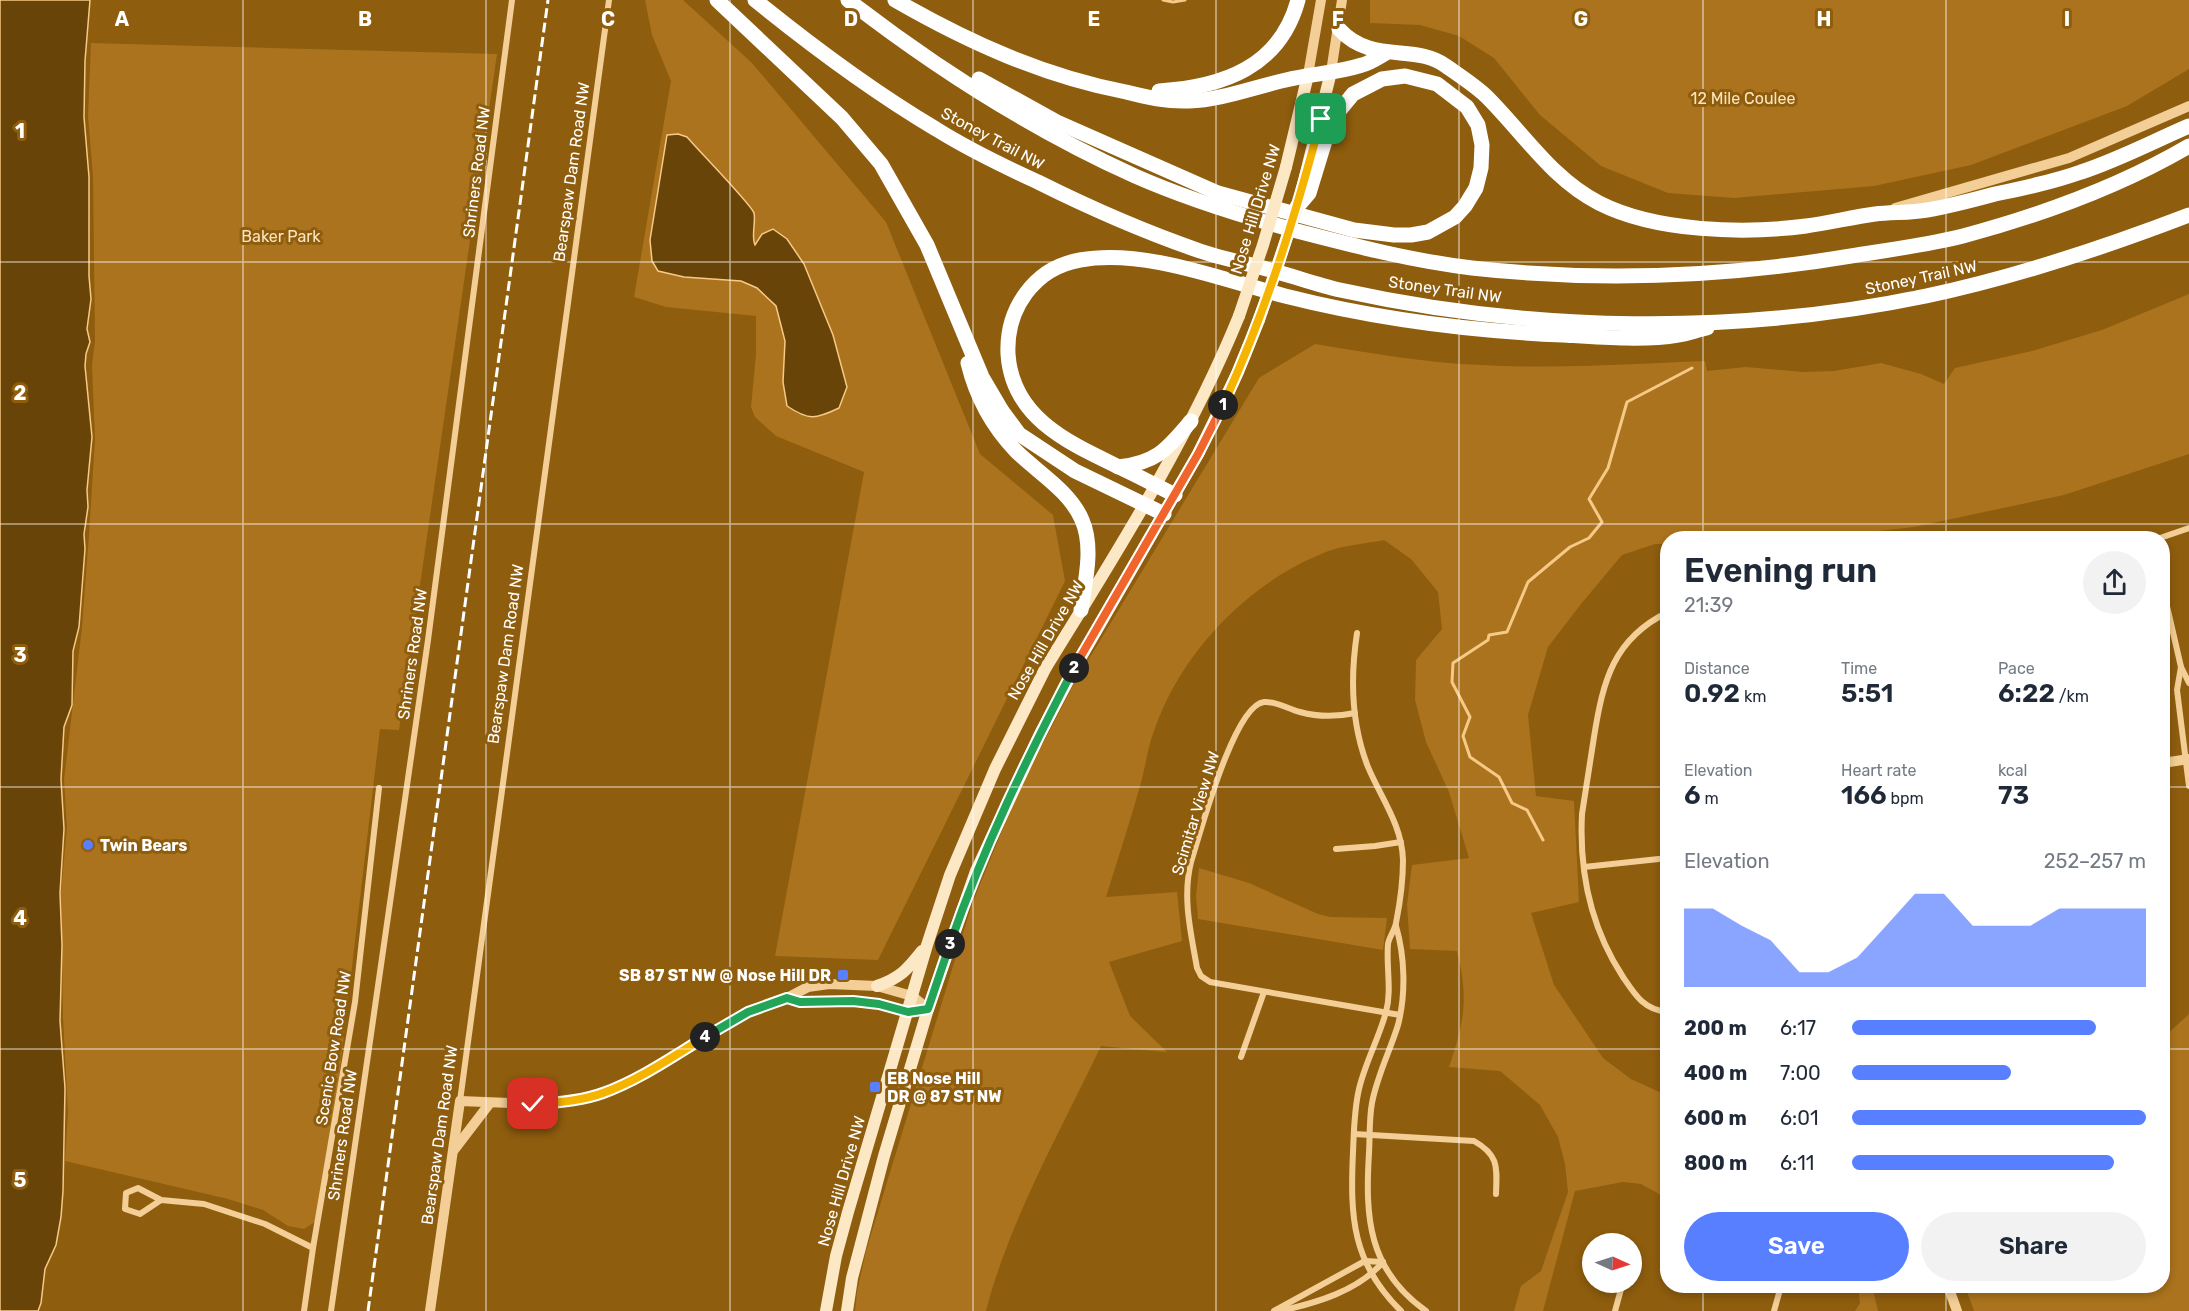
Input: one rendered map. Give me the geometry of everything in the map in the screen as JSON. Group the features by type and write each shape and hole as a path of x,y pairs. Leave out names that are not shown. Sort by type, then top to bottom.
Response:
{"highway":[{"path":"717,0 842,118 881,164 927,244 953,302 982,377 1019,434 1075,471 1164,514"},
{"name":"Stoney Trail NW","path":"755,0 853,76 937,130 1004,166 1083,204 1204,252 1337,289 1419,305 1537,320 1600,323 1733,321 1859,308 2008,277 2112,244 2189,214"},
{"name":"Stoney Trail NW","path":"848,0 931,60 1047,132 1135,176 1229,213 1355,246 1472,268 1627,275 1718,272 1802,264 1961,236 2067,204 2164,160 2189,146"},
{"path":"895,0 941,27 1039,70 1115,90 1171,100 1190,101 1214,98 1308,75 1364,65 1386,53"},
{"path":"1115,90 1155,92 1181,90 1230,77 1247,69 1264,58 1276,45 1288,27 1298,0"},
{"path":"1339,29 1353,42 1386,53 1420,56 1443,64 1485,95 1556,173 1600,203 1636,216 1675,226 1759,230 1803,226 1874,214 1926,210 2043,184 2082,172 2189,126"},
{"path":"931,60 979,79 1057,122 1218,193 1372,233 1411,235 1440,227 1455,217 1476,188 1481,168 1482,145 1478,125 1467,107 1437,84 1405,76 1382,79 1353,94 1339,111 1328,130 1310,174 1309,194 1297,207"},
{"path":"1175,495 1070,443 1046,426 1018,394 1012,380 1008,348 1013,314 1023,296 1036,281 1064,263 1101,257 1151,261 1344,310 1444,326 1512,333 1628,337 1676,336 1733,321"},
{"path":"953,302 972,378 982,404 1015,449 1053,483 1082,519 1088,551 1081,610"},
{"path":"1118,467 1138,465 1150,460 1173,442 1191,421"}],"main road":[{"path":"1310,174 1331,72"},
{"name":"Nose Hill Drive NW","path":"826,1311 842,1234 927,945 958,856 995,769 1040,679 1156,485 1216,372 1239,316 1263,245 1287,167 1308,75"},
{"path":"847,1311 852,1278 870,1208 928,1009 976,871 1003,809 1077,664 1175,495 1215,420 1259,320 1297,207"},
{"path":"877,986 894,980 905,972 927,945"}],"street":[{"name":"Shriners Road NW","path":"332,1311 430,628 512,0"},
{"name":"Bearspaw Dam Road NW","path":"430,1311 609,0"},
{"name":"Nose Hill Drive NW","path":"1308,75 1321,0"},
{"path":"1331,72 1342,0"},
{"path":"1874,214 2069,158 2189,106"},
{"path":"2170,535 2189,528"},
{"path":"1660,617 1628,641 1618,654 1605,683 1582,814 1581,834 1585,884 1594,919 1615,965 1643,1004 1660,1011"},
{"path":"2170,619 2181,667 2189,683"},
{"path":"1358,633 1352,675 1355,713 1368,766 1393,817 1401,842 1402,874 1396,925 1389,941 1389,992 1386,1012 1359,1089 1354,1134 1351,1207 1359,1247 1365,1261 1389,1299 1401,1311"},
{"path":"2181,667 2177,690 2189,786"},
{"name":"Scimitar View NW","path":"1355,713 1322,716 1298,712 1272,702 1259,704 1251,709 1238,729 1227,753 1191,862 1186,895 1198,972 1210,982 1400,1015"},
{"path":"2170,762 2187,759"},
{"name":"Scenic Bow Road NW","path":"304,1311 355,1002 379,788"},
{"path":"1336,849 1401,842"},
{"path":"1584,867 1660,859"},
{"path":"1396,925 1401,941 1403,997 1400,1015 1374,1094 1367,1186 1368,1218 1373,1239 1383,1262 1406,1294 1426,1311"},
{"path":"460,1101 544,1104 566,1102 601,1094 632,1081 748,1012 787,998 808,987 829,984 877,986 912,996 928,1009"},
{"path":"1241,1057 1264,992"},
{"path":"787,998 800,1002 853,1001 879,1004 908,1012 928,1009"},
{"path":"452,1153 490,1103"},
{"path":"1354,1134 1474,1141 1484,1147 1497,1164 1496,1194"},
{"path":"160,1200 140,1214 125,1209 126,1193 138,1188 160,1200 204,1204 265,1224 313,1248"},
{"path":"1274,1311 1365,1261 1383,1262"},
{"path":"1280,1311 1316,1303 1372,1274 1383,1262"},
{"path":"1615,1311 1620,1293"},
{"path":"1774,1311 1779,1293"},
{"path":"1951,1293 1957,1311"}],"green space":[{"path":"645,0 683,0 752,63 886,222 980,454 1053,515 1065,581 878,960 775,956 864,472 776,436 755,417 751,407 756,354 756,316 666,307 634,297 671,81 652,35"},
{"name":"12 Mile Coulee","path":"1370,0 2189,0 2189,69 2127,106 1971,165 1874,186 1734,198 1668,193 1601,166 1540,115 1494,58 1459,36 1420,25 1370,23"},
{"name":"Baker Park","path":"91,43 497,54 399,730 380,729 337,1094 315,1222 304,1229 288,1226 263,1210 228,1199 65,1161 68,1112 63,1017 61,892 67,827 64,780 82,627 95,439 92,365 95,341 93,176 88,116"},
{"path":"2189,294 2189,454 2064,495 1914,527 1878,531 1660,531 1660,544 1622,555 1548,647 1528,715 1536,796 1574,801 1579,902 1531,913 1554,985 1603,1058 1631,1079 1660,1092 1660,1195 1641,1184 1623,1182 1575,1191 1543,1311 1514,1311 1521,1286 1541,1271 1568,1192 1565,1164 1558,1137 1540,1105 1500,1071 1449,1067 1461,1023 1464,997 1457,951 1410,949 1407,905 1412,865 1469,858 1449,792 1426,742 1415,700 1416,660 1442,629 1438,592 1411,559 1384,540 1326,552 1270,582 1221,623 1181,674 1166,702 1152,737 1138,794 1106,897 1177,892 1182,941 1109,962 1130,1016 1167,1052 1101,1046 1022,1210 1008,1243 986,1311 855,1311 866,1251 972,904 1012,806 1075,682 1259,378 1315,344 1419,360 1510,366 1594,366 1705,361 1707,371 1746,367 1804,372 1834,371 1881,363 1921,374 1944,384 1955,368 2032,351 2102,330"},
{"path":"1199,868 1249,883 1318,914 1330,917 1387,918 1383,950 1198,919 1196,896"},
{"path":"2189,1014 2189,1311 1974,1311 1968,1293 2170,1293 2170,1032"},
{"path":"1859,1293 1874,1293 1878,1311 1855,1311 1860,1303"}],"shaded area":[{"path":"0,0 90,0 85,61 84,117 89,177 91,299 87,329 90,342 85,366 92,437 79,627 73,651 72,705 64,727 61,779 64,829 60,893 62,945 60,1021 65,1088 63,1191 56,1245 45,1269 38,1311 0,1311"},
{"path":"678,134 687,137 751,208 754,213 755,245 762,234 773,229 787,239 804,264 833,335 847,387 839,408 813,417 801,414 787,406 783,382 785,341 776,306 757,288 741,281 684,277 658,271 652,261 650,240 667,135"}],"waterway":[{"path":"1163,0 1173,2 1185,0"},
{"path":"1543,840 1527,810 1512,803 1499,777 1470,757 1463,736 1470,717 1452,682 1453,663 1488,640 1489,635 1507,632 1528,582 1570,547 1589,538 1602,522 1589,499 1608,468 1627,402 1692,368"}],"railway":[{"path":"368,1311 548,0"}],"place":[{"name":"Twin Bears","path":"88,845"},
{"name":"SB 87 ST NW @ Nose Hill DR","path":"843,975"},
{"name":"EB Nose Hill DR @ 87 ST NW","path":"875,1087"}],"route":[{"path":"533,1104 566,1102 601,1094 632,1081 748,1012 787,998 800,1002 830,1000 879,1004 908,1012 928,1009 976,871 1003,809 1077,664 1198,454 1238,372 1275,278 1321,119"}]}
